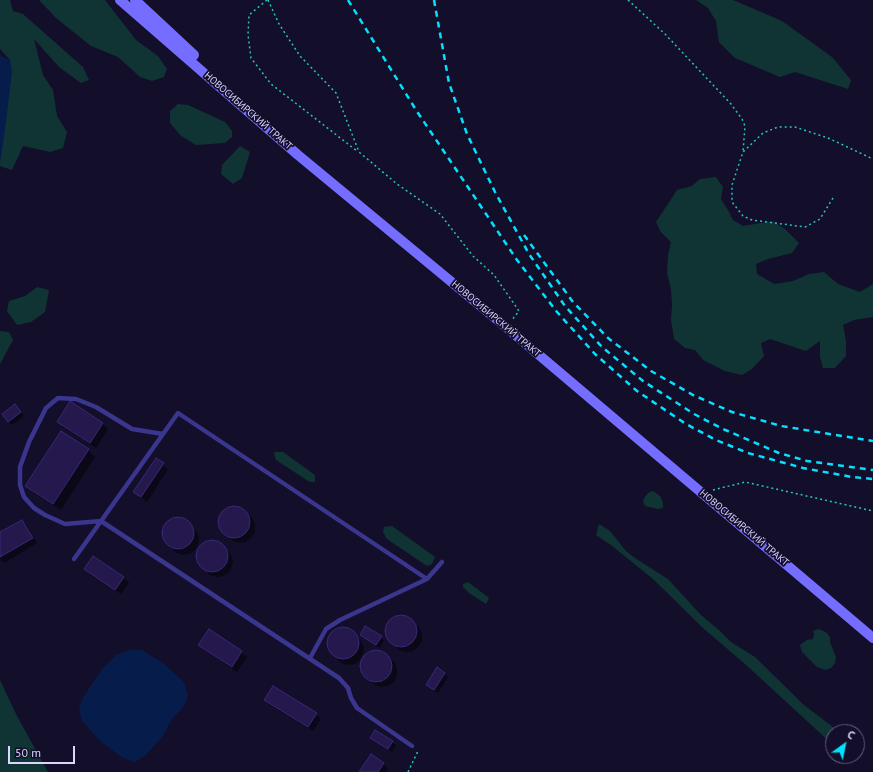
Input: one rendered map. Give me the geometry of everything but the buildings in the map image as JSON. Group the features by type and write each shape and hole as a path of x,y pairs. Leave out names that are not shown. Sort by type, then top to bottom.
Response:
{"main road":[{"name":"НОВОСИБИРСКИЙ ТРАКТ","path":"120,0 275,135 506,327 873,638"},
{"path":"135,0 252,109 275,135"}],"lane":[{"path":"163,434 132,429 96,407 76,399 58,398 46,408 29,442 20,467 20,484 24,496 34,508 65,524 101,522 340,678 348,688 351,698 357,708 412,746"},
{"path":"74,560 178,413 428,579"},
{"path":"310,658 326,629 340,620 428,579 442,562"}],"path":[{"path":"359,152 336,93 300,56 279,24 268,0 250,15 248,35 251,58 271,84 359,152 397,184 440,214 473,256 494,275 519,311 506,327"},
{"path":"628,0 665,34 731,104 742,118 745,126 743,152 732,185 732,202 743,216 752,220 805,227 820,219 833,198"},
{"path":"743,152 763,133 778,127 795,127 828,138 873,159"},
{"path":"702,493 745,482 873,511"},
{"path":"408,772 418,751 412,746"}],"green space":[{"path":"0,0 10,0 13,11 23,14 83,67 89,80 81,83 59,67 34,39 43,75 53,90 57,116 67,132 63,148 50,152 23,146 12,170 0,166 0,71 10,60 0,49"},
{"path":"39,0 105,0 136,40 158,56 167,69 164,77 152,81 140,77 118,57 91,46 56,18"},
{"path":"696,0 733,0 782,21 832,57 851,80 848,89 795,72 780,77 735,58 719,42 716,21 708,8"},
{"path":"178,104 188,105 225,122 232,131 232,137 225,143 196,145 181,136 170,123 170,111"},
{"path":"240,146 250,152 242,178 233,184 221,174 222,165"},
{"path":"716,177 723,187 721,199 733,220 743,226 773,221 785,229 799,243 792,253 768,259 756,264 757,274 774,284 793,281 809,274 824,272 838,284 860,292 873,284 873,317 854,320 843,325 846,341 846,356 835,368 823,368 820,357 820,341 806,351 770,339 761,343 764,356 752,369 742,375 725,371 703,360 695,350 685,348 674,339 671,320 671,289 667,273 668,255 671,242 660,231 656,222 677,190 692,186 700,179"},
{"path":"37,287 49,290 45,312 31,322 17,325 7,311 9,301 25,296"},
{"path":"0,331 9,332 13,340 0,364"},
{"path":"275,452 283,452 315,475 315,482 310,482 276,460 274,455"},
{"path":"653,491 660,496 663,503 663,508 658,509 645,506 643,501 645,497 648,493"},
{"path":"599,524 610,531 626,551 668,579 701,615 731,642 755,657 804,705 829,724 825,724 825,738 745,664 703,628 653,579 611,545 596,535"},
{"path":"392,526 435,557 432,564 427,566 387,539 383,532 384,527"},
{"path":"468,582 489,598 486,604 469,593 463,587 463,584"},
{"path":"819,629 827,633 830,637 830,642 836,657 835,663 831,668 825,670 817,667 802,652 800,645 807,640 813,639 813,631"},
{"path":"0,680 17,716 48,772 0,772"}],"water":[{"path":"0,55 10,60 12,72 0,163"},
{"path":"128,650 142,650 163,663 184,682 188,695 185,705 173,718 162,737 145,756 134,762 123,758 101,742 82,721 79,709 82,699 102,669 116,655"}],"railway":[{"path":"348,0 416,110 517,260 557,312 595,354 637,391 686,424 716,440 748,453 803,468 852,477 873,479"},
{"path":"434,0 449,83 467,134 495,192 529,254 565,306 602,347 643,381 694,414 723,429 779,453 807,461 873,470"},
{"path":"524,235 573,302 608,338 651,371 693,395 732,412 781,426 873,441"}]}
